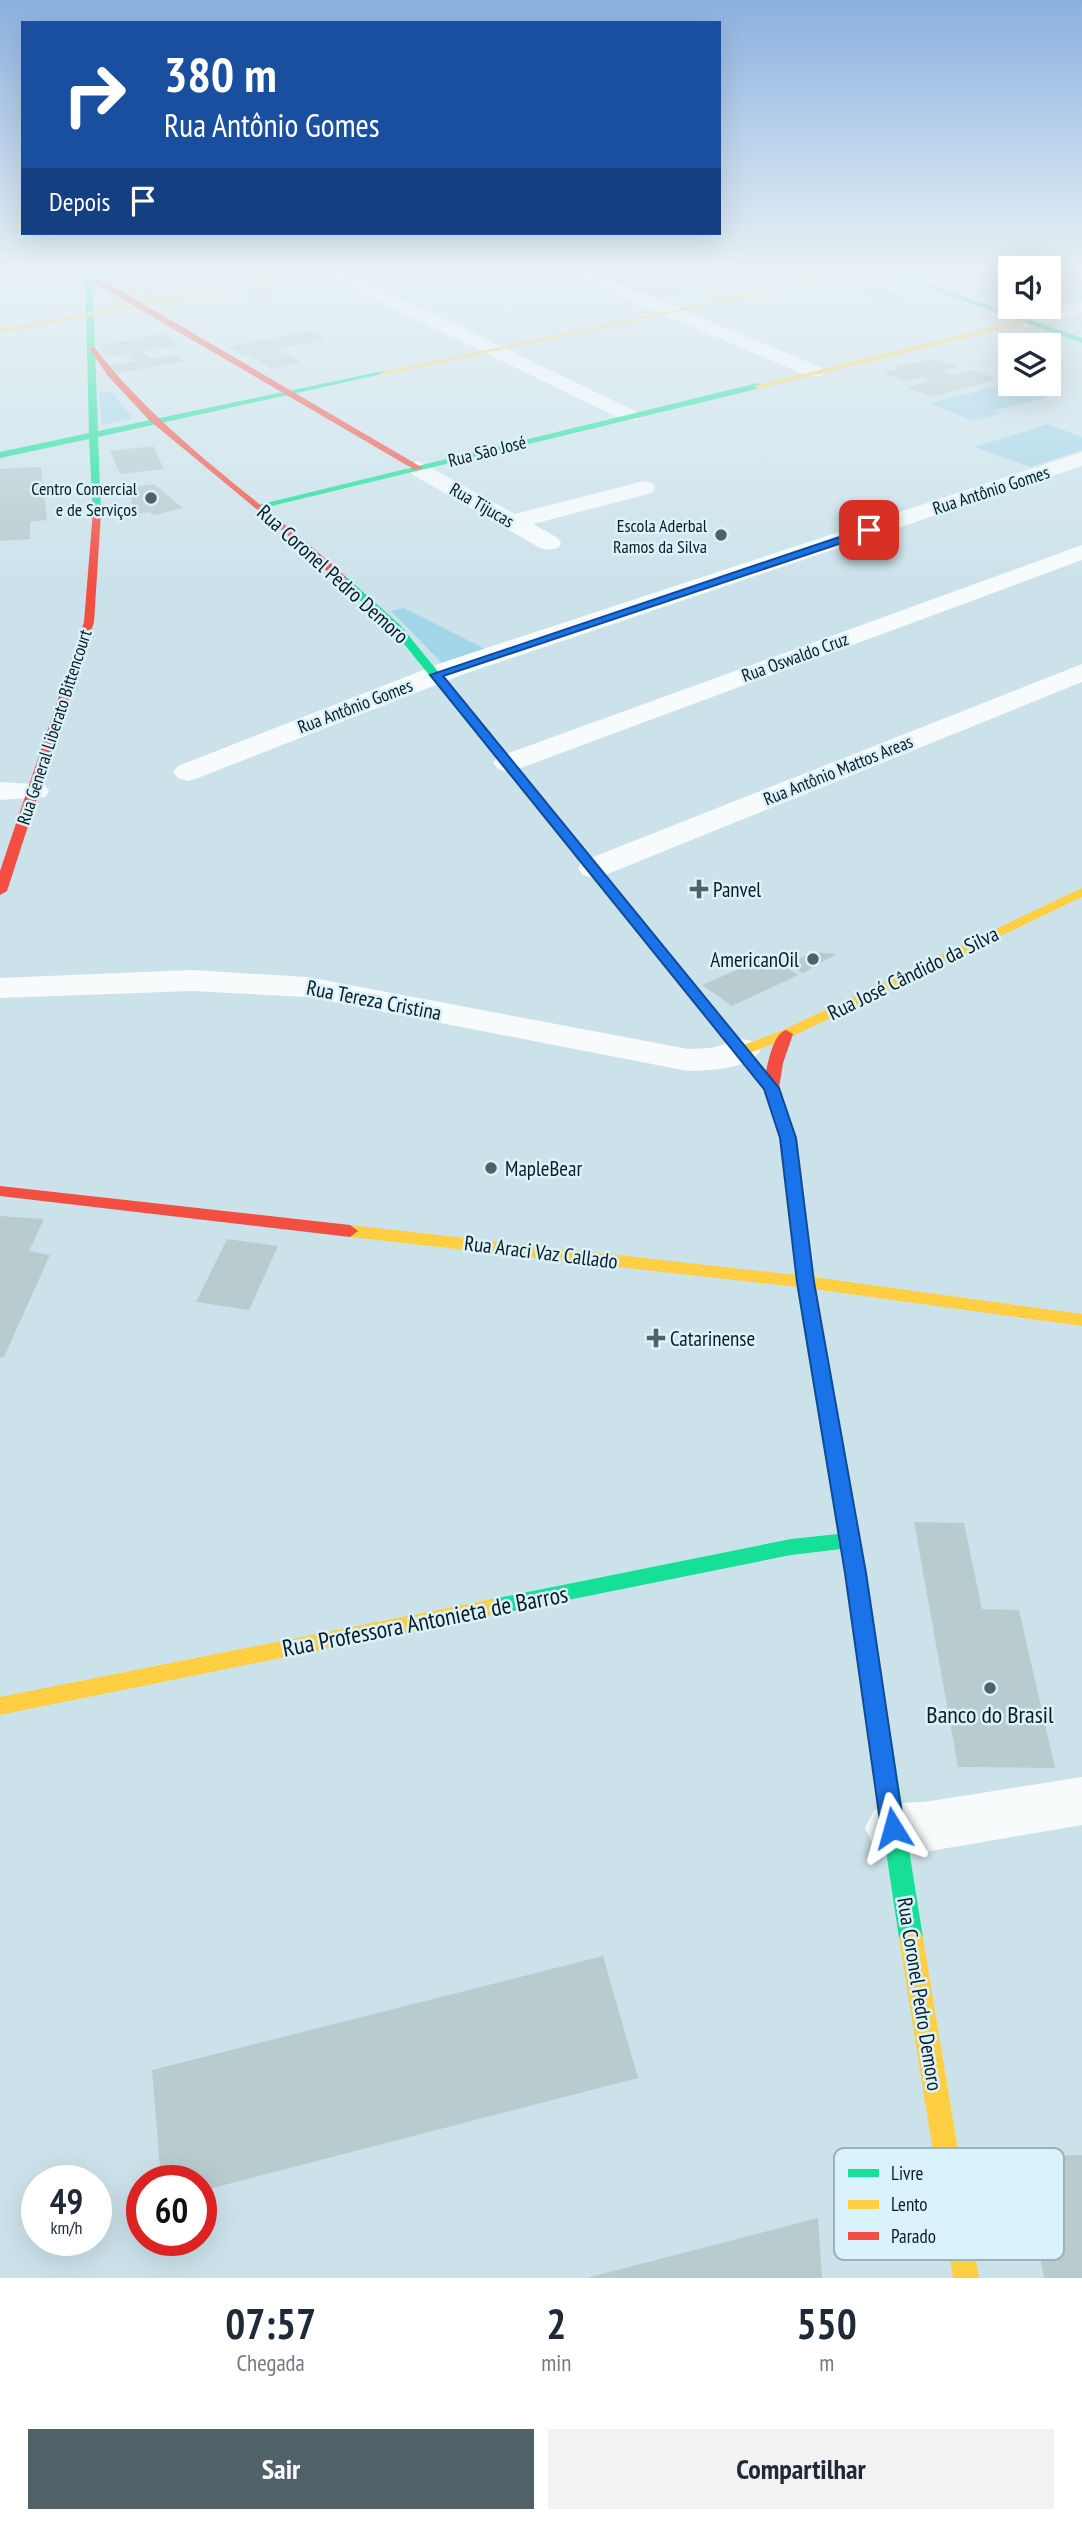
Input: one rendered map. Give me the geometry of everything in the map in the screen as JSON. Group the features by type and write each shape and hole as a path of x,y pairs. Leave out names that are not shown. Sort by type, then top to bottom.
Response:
{"main road":[{"name":"Rua General Liberato Bittencourt","path":"0,891 89,622 97,493 92,373"},
{"name":"Rua Coronel Pedro Demoro","path":"109,373 156,422 259,506 377,609 436,675 743,1050 771,1088 788,1138 805,1282 850,1540 945,2148"},
{"name":"Rua Tijucas","path":"256,373 418,468"},
{"path":"0,455 383,373"},
{"name":"Rua São José","path":"259,506 810,373"},
{"name":"Rua José Cândido da Silva","path":"743,1050 786,1034 1082,892"},
{"path":"771,1088 775,1063 786,1034"},
{"name":"Rua Araci Vaz Callado","path":"0,1191 805,1282 1082,1320"},
{"name":"Rua Professora Antonieta de Barros","path":"0,1706 777,1550 850,1540"},
{"name":"Rua Coronel Pedro Demoro","path":"963,2260 966,2278"}],"street":[{"path":"542,373 630,416"},
{"name":"Rua Antônio Gomes","path":"188,772 436,675 1082,460"},
{"name":"Rua Tijucas","path":"418,468 549,543"},
{"path":"512,522 644,488"},
{"name":"Rua Oswaldo Cruz","path":"508,763 1082,552"},
{"name":"Rua Antônio Mattos Areas","path":"594,869 1082,672"},
{"path":"0,791 34,791"},
{"name":"Rua Tereza Cristina","path":"0,988 222,980 263,982 307,987 688,1060 714,1059 743,1050"},
{"path":"893,1828 924,1827 1082,1801"}],"shaded area":[{"path":"998,386 998,396 1049,396 995,411 1000,414 973,421 930,403"},
{"path":"99,392 112,393 132,416 131,419 102,425"},
{"path":"1047,424 1082,437 1082,450 1030,467 975,447"},
{"path":"404,608 485,649 442,663 391,611"}],"building":[{"path":"884,373 983,373 998,379 932,397 907,387 931,381 921,377 904,381"},
{"path":"153,446 164,469 120,474 110,451"},
{"path":"41,467 47,520 30,522 30,539 0,541 0,469"},
{"name":"Centro Comercial e de Serviços","path":"154,484 183,508 154,515 149,512 135,514 128,488"},
{"name":"AmericanOil","path":"813,952 837,954 803,973 788,964"},
{"path":"769,956 798,975 732,1006 702,985"},
{"path":"0,1216 44,1219 29,1251 50,1255 4,1357 0,1358"},
{"path":"227,1239 278,1246 249,1310 196,1302"},
{"name":"Banco do Brasil","path":"914,1522 964,1523 982,1609 1019,1610 1055,1768 958,1767"},
{"path":"603,1956 638,2078 217,2187 217,2165 160,2165 152,2070"},
{"path":"1082,2155 1082,2278 1044,2278 1041,2260 1064,2260 1064,2156"},
{"path":"818,2218 822,2278 590,2278 590,2277"}],"traffic: fast":[{"path":"91,373 96,513"},
{"path":"0,455 382,373"},
{"path":"259,506 758,386"},
{"path":"341,578 396,627 716,1021"},
{"path":"806,1287 855,1573 911,1938"},
{"path":"493,1607 791,1547 850,1540"}],"traffic: slow":[{"path":"758,386 810,373"},
{"path":"743,1050 786,1034 1082,892"},
{"path":"716,1021 771,1088 788,1138 806,1287"},
{"path":"350,1231 805,1282"},
{"path":"805,1282 1082,1320"},
{"path":"0,1706 493,1607"},
{"path":"911,1938 945,2148"},
{"path":"963,2260 966,2278"}],"traffic: jam":[{"path":"109,373 130,397 174,438 287,529 341,578"},
{"path":"256,373 418,468"},
{"path":"0,891 89,622 96,513"},
{"path":"771,1088 775,1063 786,1034"},
{"path":"0,1191 350,1231"}],"place":[{"name":"Centro Comercial e de Serviços","path":"151,498"},
{"name":"Escola Aderbal Ramos da Silva","path":"721,535"},
{"name":"Panvel","path":"699,889"},
{"name":"AmericanOil","path":"813,959"},
{"name":"MapleBear","path":"491,1168"},
{"name":"Catarinense","path":"656,1338"},
{"name":"Banco do Brasil","path":"990,1688"}],"route":[{"path":"869,530 436,675 743,1050 771,1088 788,1138 805,1282 856,1573 893,1828"}]}
